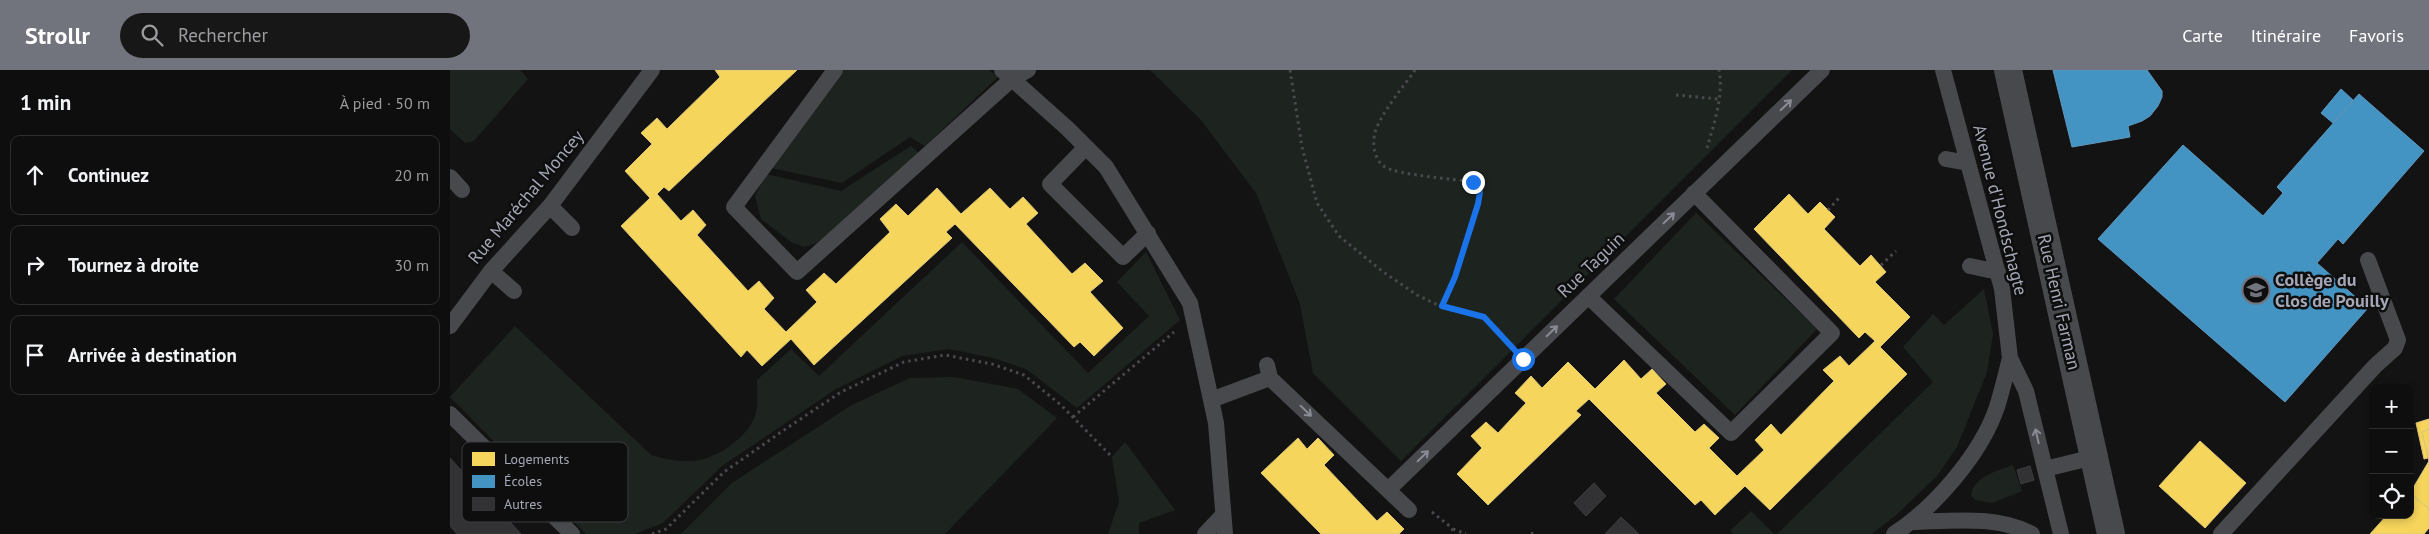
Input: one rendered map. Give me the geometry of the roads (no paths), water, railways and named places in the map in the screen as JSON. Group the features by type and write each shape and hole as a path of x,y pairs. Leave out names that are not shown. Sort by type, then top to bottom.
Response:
{"street":[{"name":"Rue Henri Farman","path":"2008,70 2111,534"}],"lane":[{"name":"Rue Maréchal Moncey","path":"450,326 491,271 550,206 652,70"},
{"path":"836,70 734,207 797,272 1007,74 1028,70"},
{"name":"Rue Taguin","path":"1388,490 1822,70"},
{"name":"Avenue d'Hondschagte","path":"1942,70 1998,272 2002,289 2010,358 2026,392 2061,534"},
{"path":"1007,74 1106,167 1190,303 1216,423 1225,534"},
{"path":"1086,148 1050,184 1123,257 1148,233"},
{"path":"1946,159 1968,163"},
{"path":"450,177 462,190"},
{"path":"1588,296 1731,433 1832,334 1694,193"},
{"path":"550,206 572,228"},
{"path":"2220,534 2375,366 2395,348 2398,340 2368,260"},
{"path":"1970,266 1998,272"},
{"path":"491,271 514,291"},
{"path":"1894,534 1912,522 1955,477 1981,440 1996,408 2010,358"},
{"path":"1211,400 1268,372 1409,510"},
{"path":"450,414 478,442"},
{"path":"2045,469 2094,457"},
{"path":"1205,534 1223,515"},
{"path":"1912,522 1981,521 2018,526 2032,534"},
{"path":"560,522 572,534"}],"place":[{"name":"Collège du Clos de Pouilly","path":"2256,290"}]}
